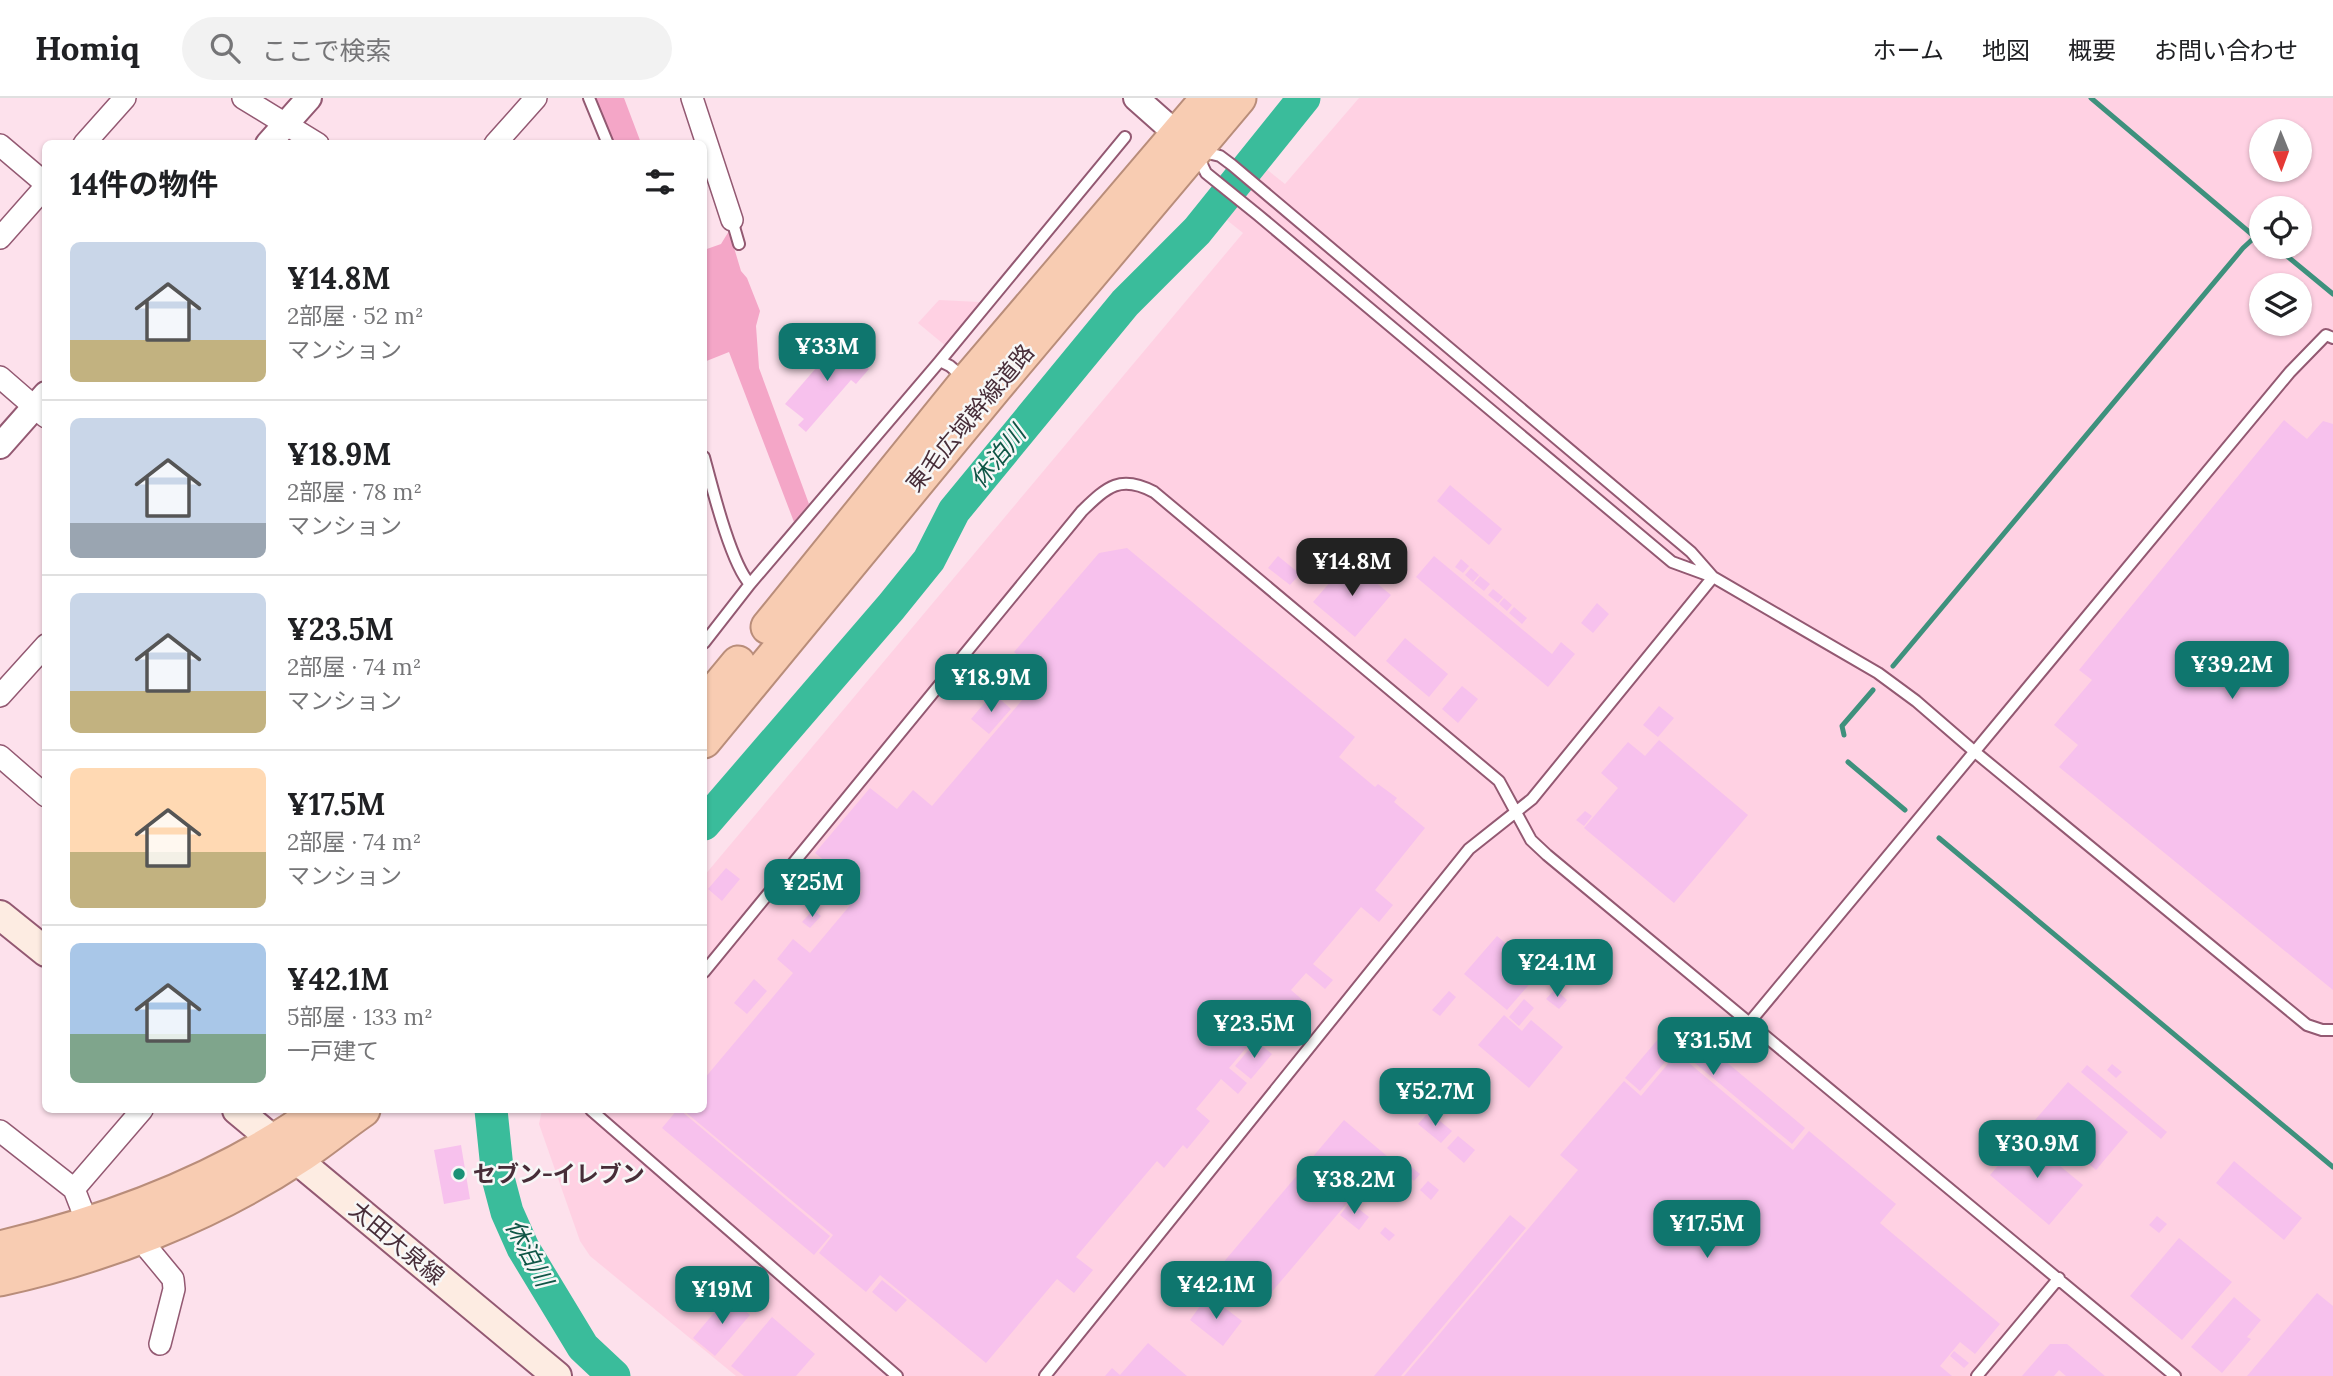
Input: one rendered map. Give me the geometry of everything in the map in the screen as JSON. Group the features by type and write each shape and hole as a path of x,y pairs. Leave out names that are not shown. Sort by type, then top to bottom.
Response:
{"highway":[{"name":"東毛広域幹線道路","path":"707,737 994,389 1185,142 1208,98"},
{"name":"東毛広域幹線道路","path":"707,700 967,381 1185,142 1239,98"},
{"path":"0,1279 143,1235 234,1194 287,1149 318,1113"},
{"path":"0,1248 88,1225 158,1199 239,1161 287,1149 357,1113"}],"main road":[{"path":"0,915 42,949"},
{"name":"太田大泉線","path":"241,1113 557,1376"}],"street":[{"path":"88,140 125,98"},
{"path":"243,98 312,140"},
{"path":"272,140 309,98"},
{"path":"499,140 536,98"},
{"path":"692,98 706,140"},
{"path":"1136,98 1185,142"},
{"path":"707,144 732,220"},
{"path":"0,145 42,182"},
{"path":"0,238 42,190"},
{"path":"0,377 42,406 0,446"},
{"path":"0,696 42,649"},
{"path":"0,755 42,792"},
{"path":"74,1189 139,1113"},
{"path":"0,1132 74,1189 88,1225"},
{"path":"143,1235 149,1250 173,1279 174,1289 160,1344"}],"lane":[{"path":"589,98 606,140"},
{"path":"707,639 750,584 940,361 1125,137"},
{"path":"1185,142 1220,156 1232,165 1691,552 1713,577"},
{"path":"1185,142 1206,173 1672,562 1713,577 1878,673 1916,701 2307,1025 2333,1030"},
{"path":"732,220 739,244"},
{"path":"1749,1023 2290,372 2326,335 2333,338"},
{"path":"940,361 967,381"},
{"path":"707,467 733,549 743,576 750,584"},
{"path":"707,968 1082,511 1100,494 1126,482 1138,484 1154,492 1499,780 1531,840 1547,855 2175,1376"},
{"path":"1045,1376 1469,849 1532,799 1713,577"},
{"path":"594,1113 897,1376"},
{"path":"1977,1376 2059,1278"}],"shaded area":[{"path":"594,98 624,98 640,140 612,140"},
{"path":"1359,98 2333,98 2333,1376 736,1376 590,1256 580,1241 539,1124 541,1113 707,1113 707,872 1243,233 1203,201 1244,151 1285,184"},
{"path":"729,231 741,271 747,278 760,311 756,326 759,368 809,504 794,522 729,352 707,361 707,249 721,244"},
{"path":"939,300 979,302 982,306 947,347 918,323"}],"building":[{"path":"841,339 853,349 850,354 854,357 860,351 870,359 865,365 869,369 856,384 851,380 806,432 798,425 804,419 785,404"},
{"path":"2284,420 2307,439 2323,421 2333,424 2333,990 2059,767 2078,745 2054,725 2092,680 2079,670"},
{"path":"1450,485 1502,529 1489,545 1437,501"},
{"path":"1127,548 1355,737 1339,757 1375,787 1378,784 1397,798 1394,802 1425,828 1375,890 1393,905 1379,922 1361,907 1313,964 1333,980 1325,989 1306,973 1291,990 1305,1002 1274,1038 1263,1028 1229,1068 1247,1083 1238,1094 1221,1079 1196,1109 1210,1121 1187,1149 1183,1145 1164,1168 1157,1161 1076,1257 1093,1270 1074,1293 1057,1279 986,1363 880,1275 866,1292 819,1253 833,1235 687,1113 707,1113 707,1075 793,973 777,959 793,939 810,953 862,891 815,853 870,788 897,809 913,790 932,806 1023,699 1000,679 1019,656 1014,652 1099,553"},
{"path":"1278,556 1300,574 1290,585 1268,568"},
{"path":"1434,556 1552,654 1561,642 1575,654 1548,687 1416,577"},
{"path":"1461,559 1469,566 1463,573 1455,567"},
{"path":"1349,560 1391,595 1355,637 1313,602"},
{"path":"1471,568 1479,575 1473,582 1465,575"},
{"path":"1480,576 1490,584 1484,591 1474,583"},
{"path":"1493,589 1503,597 1498,603 1488,595"},
{"path":"1504,598 1512,605 1507,611 1499,604"},
{"path":"1597,603 1609,614 1593,633 1581,623"},
{"path":"1514,607 1527,618 1522,624 1509,613"},
{"path":"1405,638 1448,674 1429,697 1386,661"},
{"path":"1462,686 1478,699 1458,723 1442,709"},
{"path":"993,693 1011,709 989,734 971,719"},
{"path":"1659,706 1674,718 1658,737 1643,725"},
{"path":"1659,740 1748,815 1674,903 1584,828 1618,788 1601,773 1628,742 1645,756"},
{"path":"1585,811 1592,816 1584,826 1576,820"},
{"path":"726,868 740,879 722,901 708,889"},
{"path":"813,910 821,916 810,928 802,922"},
{"path":"1497,936 1540,972 1507,1010 1464,974"},
{"path":"754,979 767,991 747,1014 734,1003"},
{"path":"1555,989 1567,1000 1559,1009 1546,999"},
{"path":"1449,991 1456,997 1440,1016 1432,1010"},
{"path":"1524,999 1534,1008 1519,1026 1509,1017"},
{"path":"1504,1015 1522,1031 1531,1020 1563,1047 1529,1088 1478,1045"},
{"path":"1680,1023 1805,1128 1792,1144 1677,1048 1640,1091 1625,1078 1671,1024"},
{"path":"1256,1041 1272,1054 1251,1079 1235,1066"},
{"path":"1677,1053 1793,1150 1809,1131 1896,1204 1880,1223 2000,1324 1975,1354 1960,1342 1940,1366 1952,1376 1404,1376 1578,1170 1560,1155 1624,1081 1641,1096"},
{"path":"2112,1064 2122,1072 2116,1078 2107,1070"},
{"path":"2087,1065 2167,1132 2161,1139 2081,1072"},
{"path":"2068,1082 2128,1132 2096,1170 2035,1120"},
{"path":"1429,1112 1452,1131 1441,1143 1418,1124"},
{"path":"674,1113 684,1113 830,1236 814,1255 662,1128"},
{"path":"1344,1120 1387,1156 1259,1307 1216,1271"},
{"path":"1458,1136 1475,1150 1464,1163 1447,1148"},
{"path":"2024,1136 2083,1185 2049,1225 1990,1175"},
{"path":"461,1145 470,1199 444,1204 434,1150"},
{"path":"2234,1161 2302,1218 2284,1240 2216,1183"},
{"path":"1408,1164 1420,1174 1414,1181 1402,1171"},
{"path":"1428,1181 1439,1190 1431,1200 1420,1190"},
{"path":"1350,1202 1369,1217 1359,1230 1340,1215"},
{"path":"1510,1215 1526,1228 1401,1376 1374,1376"},
{"path":"2157,1216 2167,1224 2159,1233 2149,1225"},
{"path":"1385,1227 1395,1235 1389,1241 1380,1233"},
{"path":"2179,1238 2232,1282 2182,1340 2130,1296"},
{"path":"882,1280 907,1300 896,1312 872,1292"},
{"path":"2317,1293 2333,1306 2333,1376 2247,1376"},
{"path":"1208,1295 1242,1321 1223,1346 1190,1320"},
{"path":"728,1296 750,1315 715,1356 693,1338"},
{"path":"2234,1297 2261,1320 2247,1337 2251,1339 2222,1373 2191,1347"},
{"path":"772,1317 815,1354 796,1376 744,1376 731,1366"},
{"path":"1148,1343 1187,1376 1105,1376 1112,1368 1120,1375"},
{"path":"2050,1344 2067,1344 2105,1376 2066,1376 2059,1370 2054,1376 2022,1376"},
{"path":"1954,1351 1969,1363 1964,1368 1950,1356"}],"waterway":[{"name":"休泊川","path":"707,821 929,560 954,511 1125,303 1197,231 1304,98"},
{"path":"2091,98 2249,232"},
{"path":"1893,666 2249,242"},
{"path":"2291,259 2333,294"},
{"path":"1844,735 1842,726 1873,690"},
{"path":"1848,762 1905,810"},
{"path":"1939,838 2333,1167"},
{"name":"休泊川","path":"491,1113 498,1178 507,1212 523,1248 583,1347 614,1376"}],"place":[{"name":"セブン-イレブン","path":"459,1174"}]}
